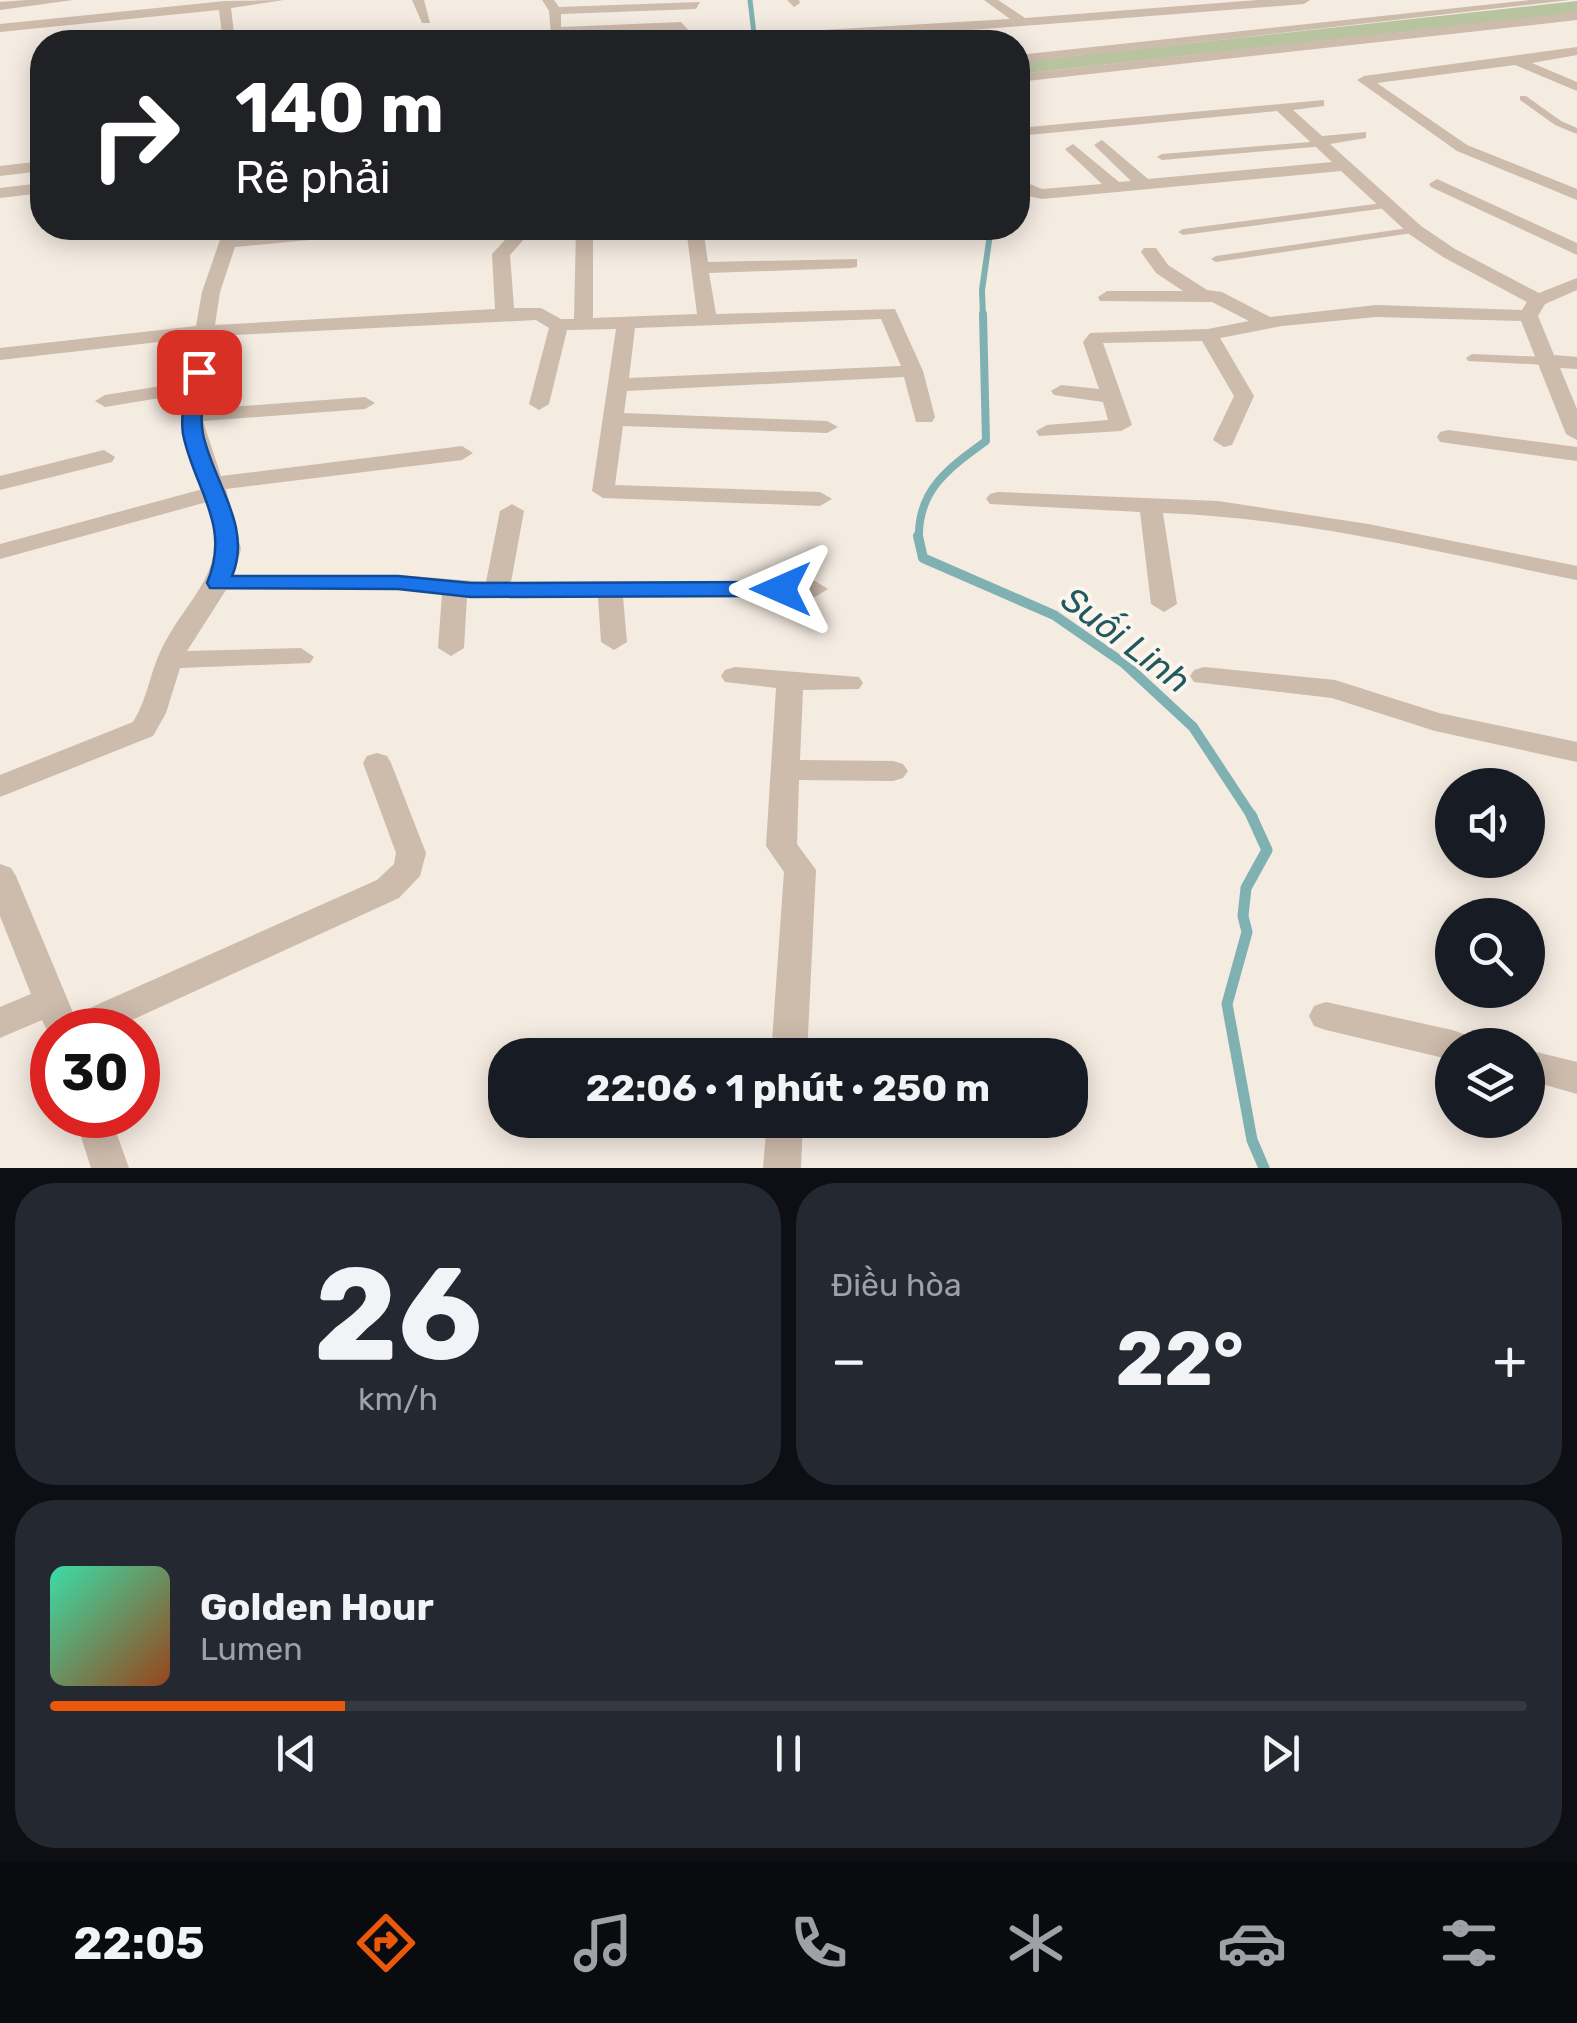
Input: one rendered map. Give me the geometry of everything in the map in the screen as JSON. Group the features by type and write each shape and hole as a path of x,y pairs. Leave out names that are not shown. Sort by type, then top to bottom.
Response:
{"street":[{"path":"0,3 67,0"},
{"path":"0,28 278,0"},
{"path":"418,0 426,20"},
{"path":"990,0 1022,22"},
{"path":"1079,0 1102,15"},
{"path":"902,30 1304,0"},
{"path":"1030,58 1563,0"},
{"path":"552,6 705,2"},
{"path":"225,5 228,30"},
{"path":"1030,77 1577,16"},
{"path":"600,30 681,26 684,30"},
{"path":"1577,52 1364,80 1462,148 1577,195"},
{"path":"1517,61 1577,86"},
{"path":"1552,76 1577,72"},
{"path":"1030,131 1319,102"},
{"path":"1280,106 1415,230 1533,308 1547,361 1577,434"},
{"path":"1320,142 1362,135"},
{"path":"1102,144 1144,184"},
{"path":"1074,149 1115,187"},
{"path":"1030,191 1042,194 1342,166"},
{"path":"0,171 30,167"},
{"path":"1437,184 1577,250"},
{"path":"0,193 30,189"},
{"path":"0,787 143,729 152,718 158,687 183,632 218,583 230,550 191,416 211,292 228,240"},
{"path":"245,240 279,242"},
{"path":"505,314 500,258 515,240"},
{"path":"583,325 584,240"},
{"path":"695,240 706,319"},
{"path":"1150,252 1157,265 1203,296"},
{"path":"697,268 850,263"},
{"path":"1047,431 1121,425 1094,339 1208,335 1268,323 1376,311 1533,308 1577,283"},
{"path":"1107,298 1220,297 1250,317 1268,323"},
{"path":"0,354 204,330 505,314 541,314 559,326 888,313 913,371 924,417"},
{"path":"626,322 603,483 606,493 820,499"},
{"path":"539,404 559,326"},
{"path":"1208,335 1244,396 1224,440"},
{"path":"1547,361 1577,363"},
{"path":"617,385 913,371"},
{"path":"106,402 196,386"},
{"path":"1061,391 1084,396 1112,395"},
{"path":"191,416 365,403"},
{"path":"611,419 828,428"},
{"path":"1448,437 1577,454"},
{"path":"0,552 212,488 342,465 462,453"},
{"path":"0,484 104,457"},
{"path":"998,499 1218,508 1368,531 1577,573"},
{"path":"1152,506 1151,524 1164,604"},
{"path":"497,590 512,511"},
{"path":"218,583 398,582 497,590 815,589"},
{"path":"451,648 455,588"},
{"path":"610,591 614,642"},
{"path":"169,660 301,656"},
{"path":"734,676 849,684"},
{"path":"1204,676 1336,689 1435,722 1577,752"},
{"path":"790,680 781,846 800,870 790,1038"},
{"path":"124,1008 388,889 409,868 410,853 377,763"},
{"path":"785,770 893,771"},
{"path":"0,876 55,1008"},
{"path":"1326,1016 1435,1041"},
{"path":"0,1023 30,1019"},
{"path":"1545,1070 1577,1078"},
{"path":"100,1138 110,1168"},
{"path":"782,1168 784,1138"}],"lane":[{"path":"1523,98 1558,123 1577,130"},
{"path":"1162,158 1320,142"},
{"path":"1183,232 1390,206"},
{"path":"1216,259 1415,230"},
{"path":"1472,358 1547,361"}],"green space":[{"path":"1577,1 1577,13 1030,73 1030,61"}],"waterway":[{"name":"Suối Linh","path":"750,0 754,30"},
{"name":"Suối Linh","path":"983,317 982,290 989,240"},
{"name":"Suối Linh","path":"919,539 924,507 938,481 986,441 983,314"},
{"name":"Suối Linh","path":"918,536 923,558 1054,615 1125,664 1193,727 1253,818"},
{"name":"Suối Linh","path":"1251,815 1267,850 1246,888 1243,916 1247,932 1227,1004 1252,1140 1264,1168"}],"route":[{"path":"199,372 191,416 194,436 230,550 218,583 398,582 471,590 781,589"}]}
